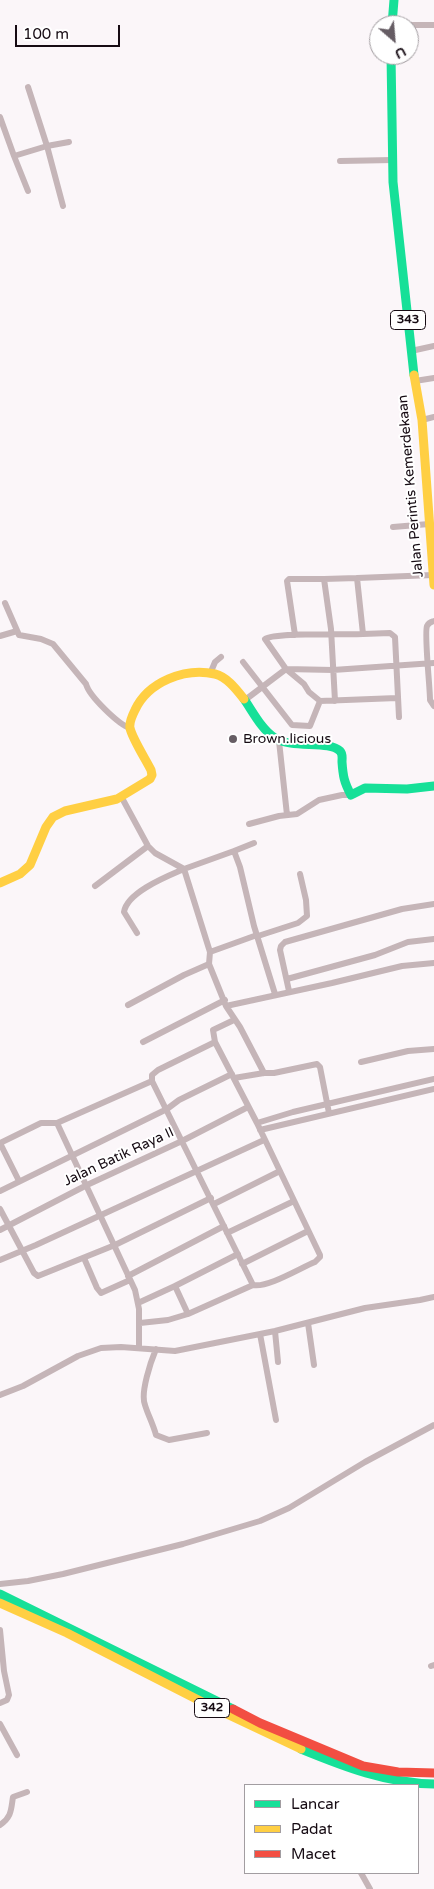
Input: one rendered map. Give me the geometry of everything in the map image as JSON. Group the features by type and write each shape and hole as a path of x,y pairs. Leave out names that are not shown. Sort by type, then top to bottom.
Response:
{"main road":[{"path":"393,15 394,0"},
{"name":"Jalan Perintis Kemerdekaan","path":"391,65 393,182 411,351 422,420 434,585"},
{"path":"0,883 30,867 47,824 52,818 70,811 122,798 150,780 151,770 130,728 133,713 140,702 158,683 186,675 210,674 220,676 245,700 262,724 279,741 340,750 343,757 343,780 351,795 365,788 407,789 434,786"},
{"name":"342","path":"0,1594 191,1693 252,1728 362,1774 406,1783 434,1784"},
{"name":"342","path":"1,1607 80,1639 191,1693 363,1766 398,1772 434,1773"}],"street":[{"path":"419,25 434,25"},
{"path":"28,86 63,206"},
{"path":"0,117 28,191"},
{"path":"14,156 47,146 69,142"},
{"path":"340,161 392,160"},
{"path":"411,351 434,346"},
{"path":"415,381 434,378"},
{"path":"422,420 434,418"},
{"path":"393,527 431,527"},
{"path":"295,636 287,581 289,579 433,575"},
{"path":"357,578 363,634"},
{"path":"324,579 331,635 335,701"},
{"path":"6,603 21,636 41,639 53,644 86,684 88,691 96,702 121,724 130,728"},
{"path":"434,622 427,626 432,663 430,700 434,706"},
{"path":"0,636 17,630"},
{"path":"397,698 320,701 286,669 265,640 269,637 393,634 395,637 399,717"},
{"path":"210,674 215,662 221,658"},
{"path":"243,662 290,723 306,727 312,724 320,701"},
{"path":"245,700 286,669 333,670 432,663"},
{"path":"304,670 304,684"},
{"path":"279,741 288,815"},
{"path":"249,824 297,814 318,800 351,795"},
{"path":"122,798 148,846 155,853 184,869 210,952 209,964 225,1003 264,1072"},
{"path":"137,933 124,912 126,905 150,885 184,869 254,843"},
{"path":"95,886 148,846"},
{"path":"234,851 240,867 257,935 276,994"},
{"path":"210,952 298,923 307,916 306,900 300,874"},
{"path":"289,991 280,950 285,942 402,909 434,904"},
{"path":"287,980 375,955 408,942 434,939"},
{"path":"143,1042 225,1003 332,983 402,966 434,963"},
{"path":"128,1005 184,974 209,964"},
{"path":"140,1323 168,1320 188,1314 253,1285 261,1286 318,1260 320,1254 259,1127 215,1042 213,1030 234,1020"},
{"path":"215,1042 158,1070 152,1075 152,1081 253,1285"},
{"path":"361,1062 408,1051 434,1049"},
{"path":"0,1191 167,1108 179,1100 233,1076 264,1072 274,1073 317,1064 320,1067 329,1113"},
{"path":"259,1127 293,1112 434,1078"},
{"path":"19,1181 0,1143 40,1123 56,1123 152,1081"},
{"path":"259,1127 295,1122 434,1089"},
{"path":"373,1093 374,1103"},
{"name":"Jalan Batik Raya II","path":"0,1230 87,1185 182,1141 248,1107"},
{"path":"293,1112 295,1122"},
{"path":"56,1123 87,1185 129,1278 138,1303 140,1323 139,1348"},
{"path":"0,1260 264,1140"},
{"path":"0,1209 36,1276 115,1245 280,1171"},
{"path":"227,1233 294,1201"},
{"path":"84,1258 96,1288 101,1293 224,1226"},
{"path":"242,1264 308,1231"},
{"path":"138,1303 238,1254"},
{"path":"175,1286 188,1314"},
{"path":"0,1395 23,1386 78,1356 101,1348 156,1348 175,1351 275,1331 365,1308 434,1297"},
{"path":"308,1323 314,1365"},
{"path":"275,1331 278,1362"},
{"path":"260,1334 276,1420"},
{"path":"156,1348 148,1369 144,1404 148,1410 156,1435 169,1440 207,1433"},
{"path":"0,1584 63,1574 260,1522 434,1425"},
{"path":"0,1630 4,1671 9,1695 7,1700 0,1703"},
{"path":"0,1724 2,1733 17,1755"},
{"path":"0,1825 9,1817 14,1797 27,1792"},
{"path":"362,1874 370,1889"}],"traffic: fast":[{"path":"393,15 394,0"},
{"path":"391,65 393,182 414,375"},
{"path":"244,699 262,726 275,738 291,743 328,746 340,751 342,754 344,779 351,795 365,788 407,789 434,786"},
{"path":"0,1594 233,1709"},
{"path":"301,1749 366,1773 399,1781 434,1784"}],"traffic: slow":[{"path":"414,375 422,420 434,585"},
{"path":"0,883 20,874 30,865 46,827 53,817 65,811 117,799 150,779 152,775 151,770 133,737 130,726 133,714 141,700 158,684 180,675 203,672 215,674 234,687 244,699"},
{"path":"0,1603 67,1633 212,1707 301,1749"}],"traffic: jam":[{"path":"233,1709 260,1723 363,1766 398,1772 434,1773"}],"place":[{"name":"Brown.licious","path":"233,739"}]}
